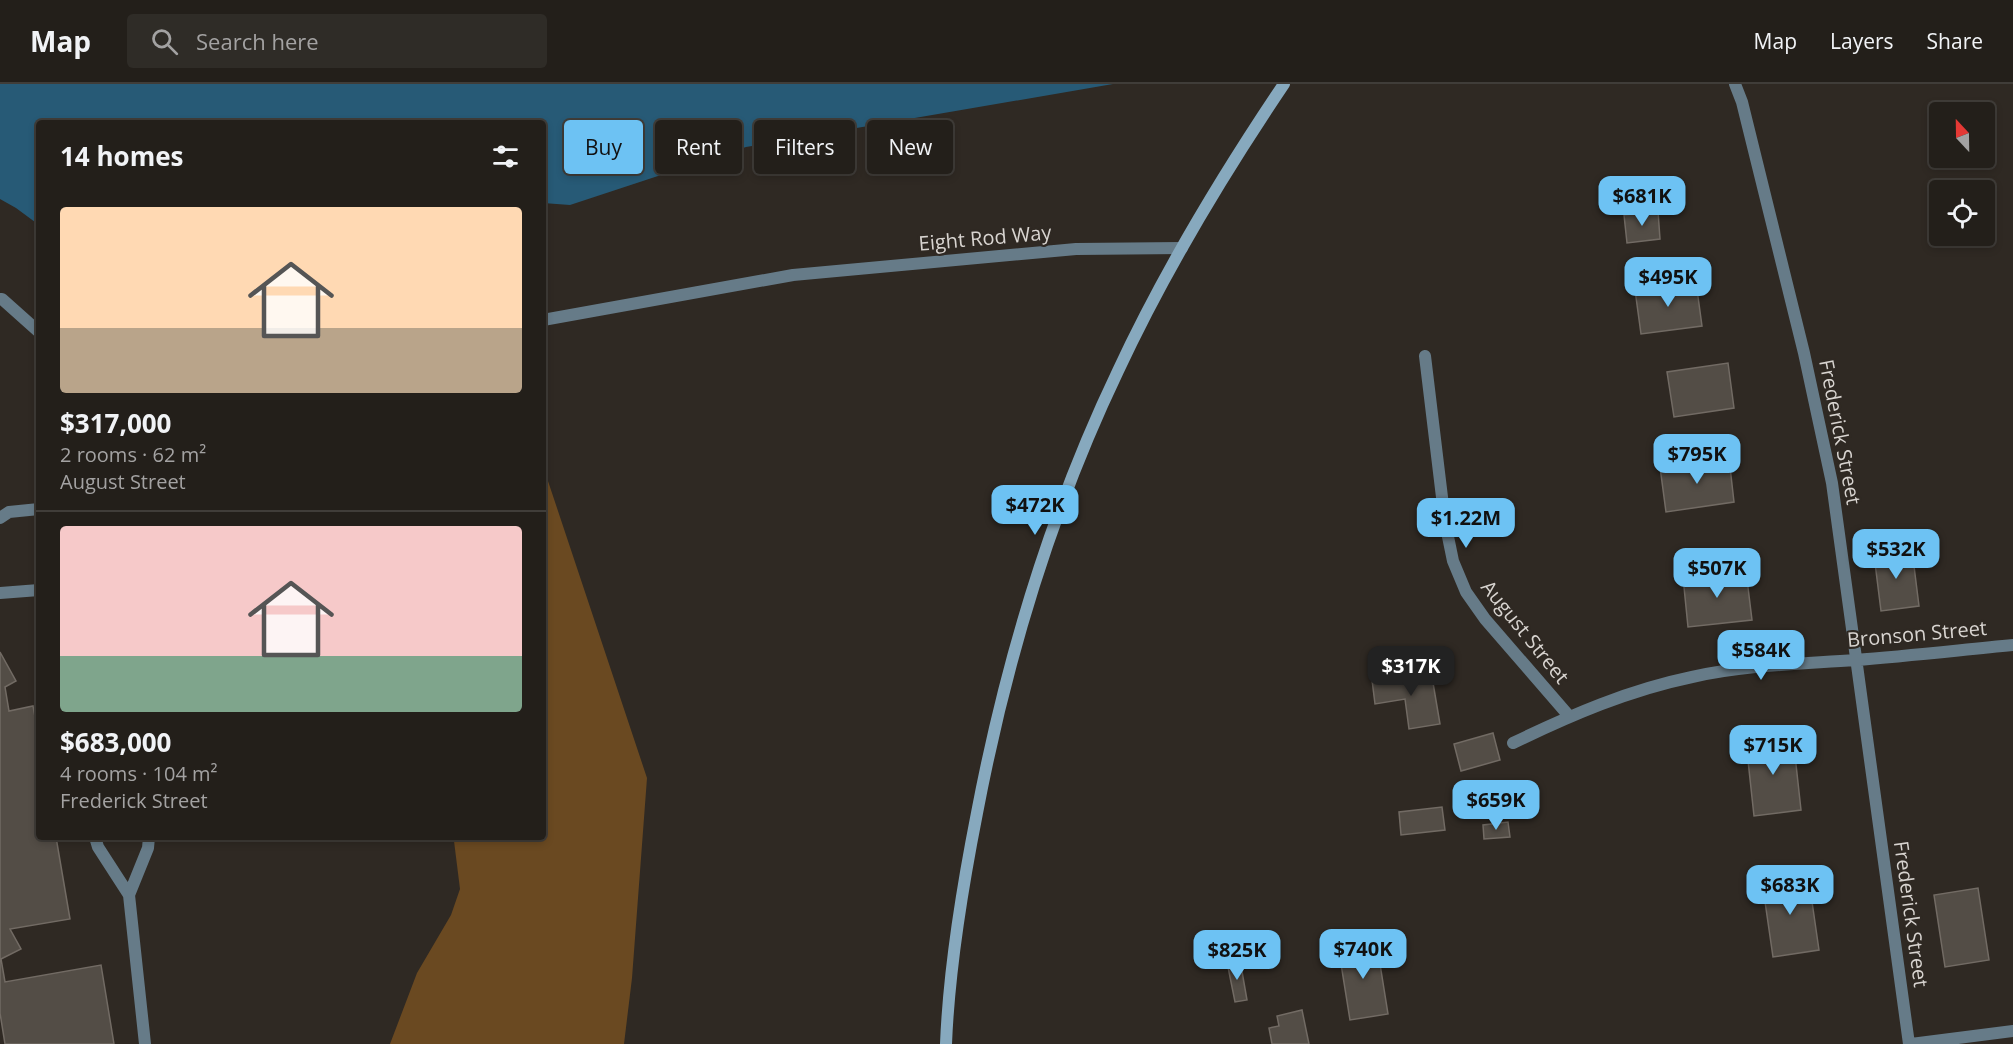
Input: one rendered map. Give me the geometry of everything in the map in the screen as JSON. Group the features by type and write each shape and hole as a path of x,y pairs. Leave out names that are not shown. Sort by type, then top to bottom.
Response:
{"main road":[{"path":"946,1044 953,963 969,851 996,718 1015,647 1063,501 1118,371 1182,248 1214,191 1284,84"}],"street":[{"name":"Frederick Street","path":"1735,84 1742,102 1804,353 1832,483 1910,1044"},
{"name":"Eight Rod Way","path":"546,319 793,275 1077,249 1182,248"},
{"path":"0,299 36,329"},
{"name":"August Street","path":"1425,356 1444,522 1453,561 1466,592 1485,619 1569,716"},
{"path":"0,518 9,512 36,509"},
{"path":"0,593 36,590"},
{"name":"Bronson Street","path":"1513,743 1569,716 1632,693 1691,677 1743,668 2013,645"},
{"path":"96,840 129,896 145,1044"},
{"path":"129,896 148,848 149,840"},
{"path":"1910,1044 2013,1031"}],"shaded area":[{"path":"546,475 647,778 632,978 624,1044 390,1044 417,973 451,915 460,889 452,840 546,840"}],"water":[{"path":"0,84 1113,84 903,120 867,120 867,126 855,128 855,120 754,120 754,146 742,148 742,120 655,120 655,174 664,174 570,205 546,203 546,120 36,120 36,223 0,199"}],"building":[{"path":"1658,211 1660,239 1627,243 1624,215"},
{"path":"1696,282 1702,326 1641,334 1635,290"},
{"path":"1728,363 1734,408 1674,417 1667,372"},
{"path":"1729,458 1734,502 1666,512 1660,467"},
{"path":"1912,550 1919,606 1881,611 1874,555"},
{"path":"1746,571 1752,620 1688,627 1683,577"},
{"path":"0,652 16,681 5,687 9,711 33,706 36,722 36,840 57,840 70,919 10,929 21,949 1,959 5,982 101,965 114,1044 5,1044 0,1013"},
{"path":"1431,671 1440,724 1409,729 1405,699 1375,704 1372,680"},
{"path":"1493,733 1500,760 1461,771 1454,744"},
{"path":"1793,737 1801,810 1754,816 1746,742"},
{"path":"1442,807 1445,830 1401,835 1399,812"},
{"path":"1508,822 1510,837 1484,839 1483,825"},
{"path":"1808,874 1819,950 1773,957 1762,881"},
{"path":"1978,888 1989,960 1945,967 1934,895"},
{"path":"1376,939 1388,1014 1350,1020 1338,945"},
{"path":"1240,960 1247,1000 1235,1002 1227,962"},
{"path":"1302,1010 1309,1044 1272,1044 1269,1028 1279,1026 1277,1016"}]}
